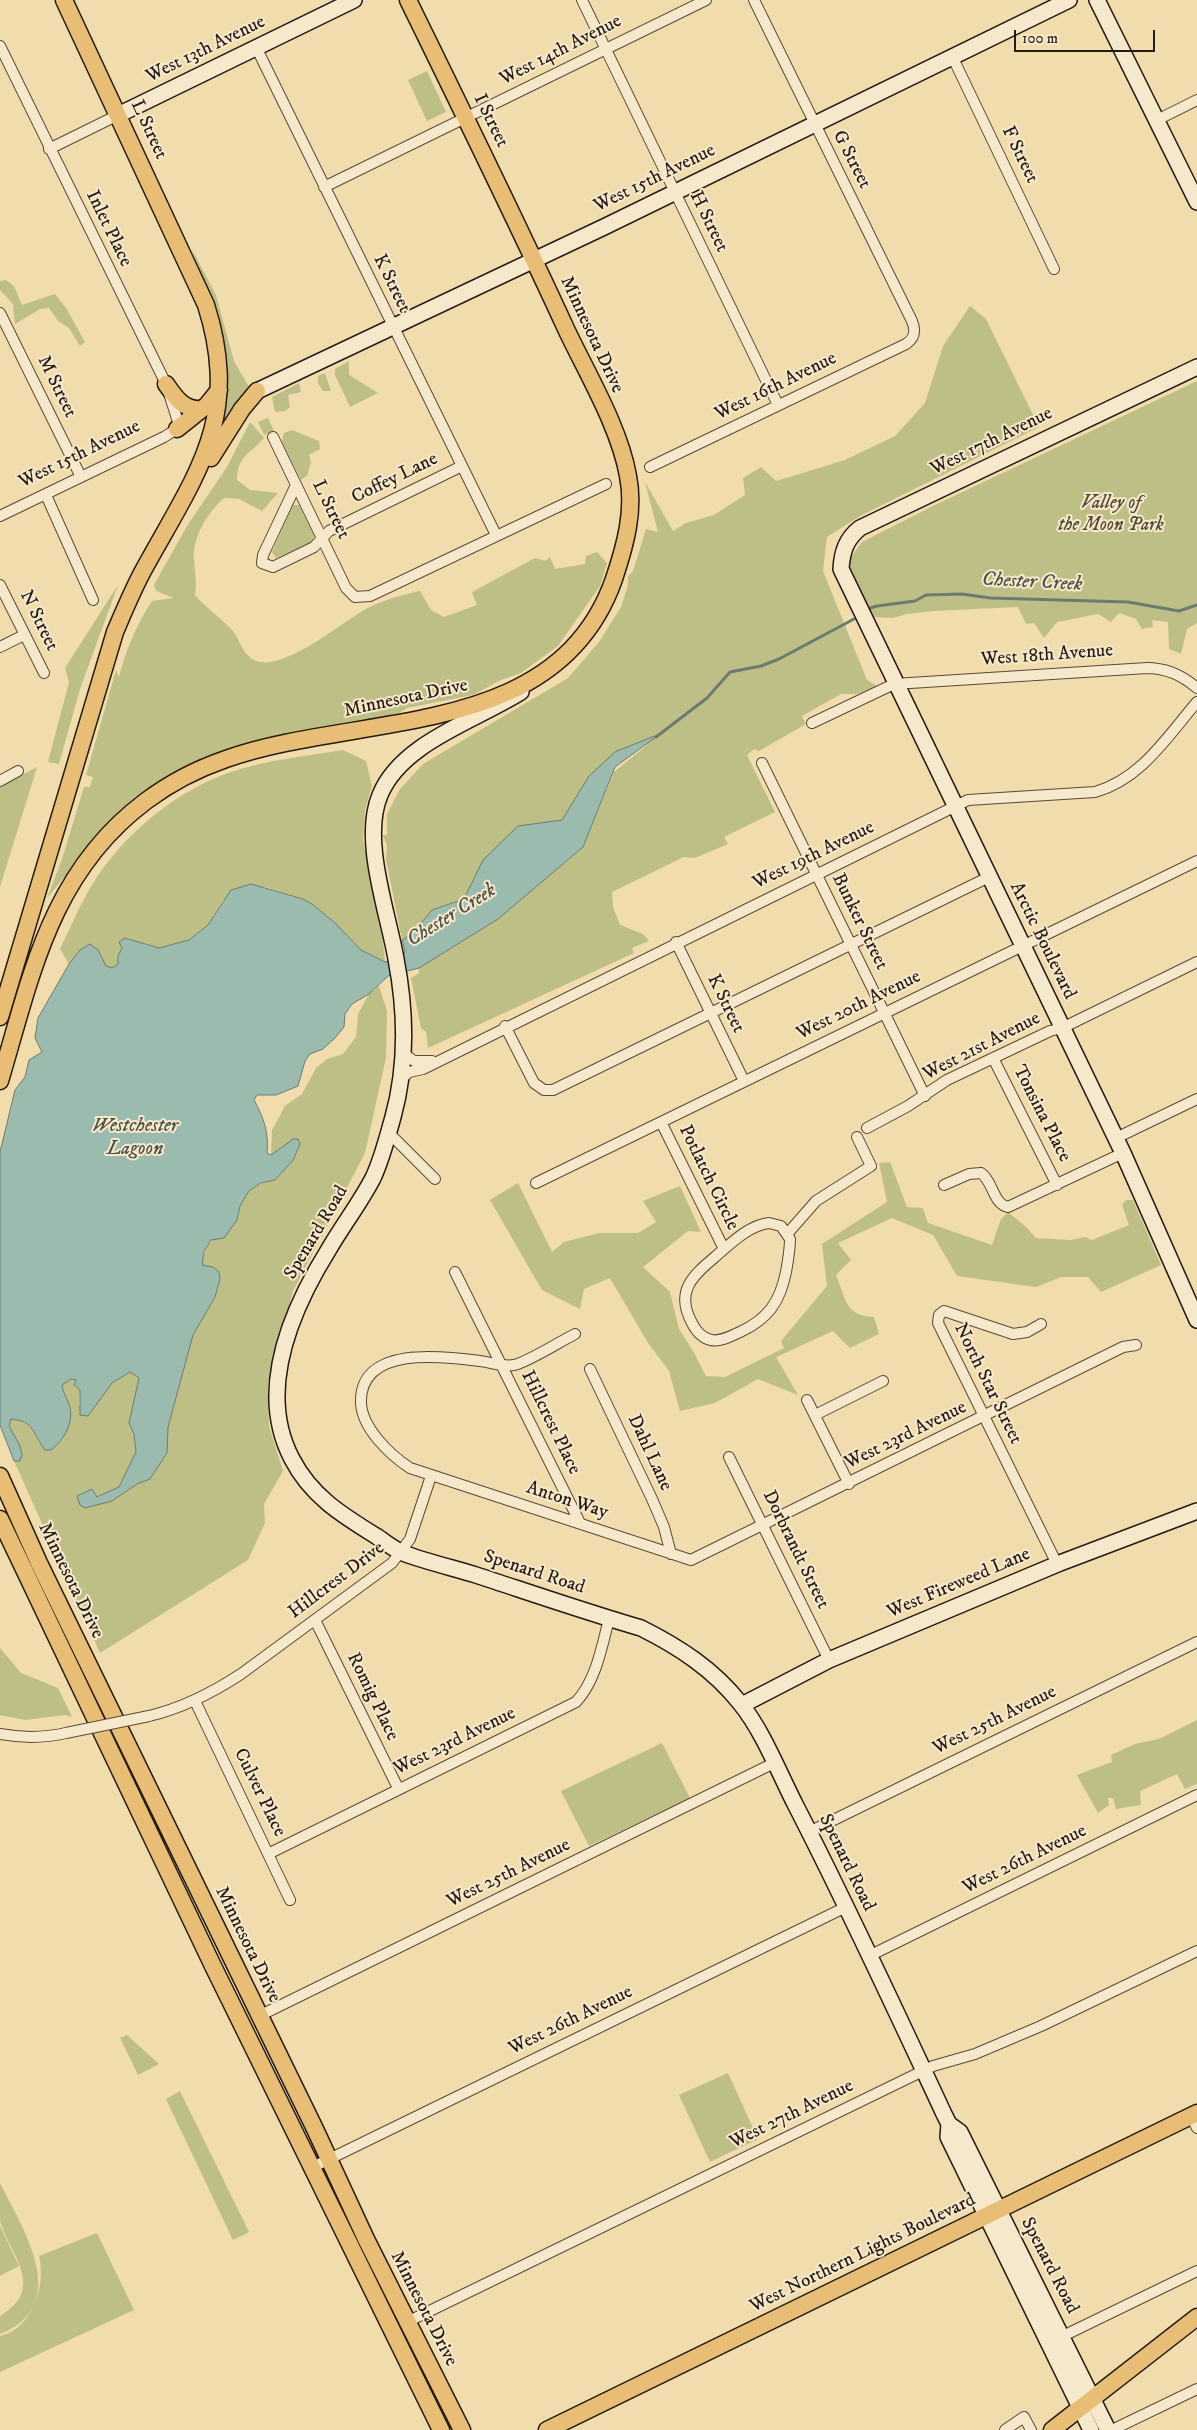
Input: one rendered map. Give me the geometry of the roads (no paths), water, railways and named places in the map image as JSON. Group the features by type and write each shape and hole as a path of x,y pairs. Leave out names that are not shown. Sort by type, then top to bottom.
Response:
{"main road":[{"name":"L Street","path":"64,0 194,276 214,330 219,360 219,390"},
{"name":"West 13th Avenue","path":"118,114 354,0"},
{"name":"I Street","path":"408,0 534,260"},
{"name":"West 15th Avenue","path":"257,391 674,193 1069,0"},
{"path":"1097,0 1197,202"},
{"name":"Minnesota Drive","path":"0,1081 38,954 53,915 73,879 92,852 116,826 144,803 195,771 227,758 264,748 468,708 499,698 547,670 579,639 593,622 608,594 628,530 631,500 624,456 534,260"},
{"name":"West 17th Avenue","path":"845,581 841,569 841,558 848,539 860,528 1197,367"},
{"path":"166,384 182,404 191,409 202,409"},
{"path":"177,429 202,409 219,390"},
{"path":"179,506 211,438 216,420 219,390"},
{"path":"0,1017 115,632 142,572 179,506 242,409 257,391"},
{"name":"Arctic Boulevard","path":"845,581 1116,1138 1197,1320"},
{"name":"Spenard Road","path":"547,670 523,691 495,709 415,750 396,768 383,788 376,808 373,835 403,1002 403,1053 397,1103 389,1133 373,1178 316,1271 296,1313 283,1354 275,1407 281,1434 293,1463 313,1490 339,1514 402,1552 641,1628 684,1651 713,1674 742,1705 809,1832 949,2124 960,2132 992,2213 1086,2404 1108,2430"},
{"path":"0,991 24,933"},
{"name":"Minnesota Drive","path":"0,1476 27,1538 407,2322 462,2430"},
{"name":"West Fireweed Lane","path":"742,1705 829,1660 1057,1564 1197,1511"},
{"name":"Minnesota Drive","path":"0,1519 213,1966 441,2430"},
{"name":"West Northern Lights Boulevard","path":"547,2430 992,2213 1195,2119"},
{"name":"Spenard Road","path":"992,2213 1062,2336 1086,2404 1091,2430"},
{"path":"1052,2430 1197,2317"}],"street":[{"name":"H Street","path":"582,0 778,405"},
{"name":"West 14th Avenue","path":"324,187 706,0"},
{"name":"G Street","path":"754,0 813,124 912,321 914,335"},
{"name":"Inlet Place","path":"0,46 166,384 178,420 177,429"},
{"name":"K Street","path":"256,47 496,535"},
{"name":"F Street","path":"952,56 1054,269"},
{"path":"1158,120 1197,100"},
{"name":"West 13th Avenue","path":"49,149 118,114"},
{"name":"M Street","path":"0,313 81,477"},
{"name":"West 16th Avenue","path":"650,467 906,344 914,335"},
{"name":"West 15th Avenue","path":"0,516 177,429"},
{"name":"L Street","path":"273,437 346,588 355,597 370,596 496,535"},
{"name":"Coffey Lane","path":"296,486 263,555 262,563 273,567 314,547 329,531 462,466"},
{"path":"496,535 606,484"},
{"path":"46,495 93,600"},
{"name":"N Street","path":"0,585 44,673"},
{"path":"0,647 24,635"},
{"name":"West 18th Avenue","path":"894,684 1147,668 1170,671 1185,678 1197,688"},
{"path":"812,723 894,684"},
{"name":"West 19th Avenue","path":"399,1081 409,1072 423,1069 436,1060 968,800 1095,792 1111,788 1138,770 1197,702"},
{"name":"Bunker Street","path":"762,763 925,1096"},
{"path":"0,781 18,771"},
{"name":"West 20th Avenue","path":"536,1183 1197,861"},
{"path":"506,1026 534,1082 544,1090 553,1090 988,877"},
{"name":"K Street","path":"676,942 744,1081"},
{"name":"West 21st Avenue","path":"867,1128 925,1096 947,1080 1050,1031 1062,1028 1197,962"},
{"name":"West 19th Avenue","path":"403,1053 414,1061 436,1060"},
{"name":"Tonsina Place","path":"993,1058 1057,1185"},
{"path":"1116,1138 1197,1099"},
{"name":"Potlatch Circle","path":"662,1122 724,1249"},
{"path":"389,1133 436,1179"},
{"path":"788,1233 816,1201 871,1166 857,1137"},
{"path":"944,1185 969,1174 981,1173 986,1176 998,1200 1005,1206 1012,1206 1123,1153"},
{"path":"764,1224 776,1224 788,1233 790,1252 776,1305 755,1325 725,1339 714,1341 705,1338 697,1331 689,1318 684,1301 688,1284 694,1275 724,1249 753,1229 764,1224"},
{"name":"Hillcrest Place","path":"456,1272 580,1524"},
{"name":"North Star Street","path":"1040,1324 1027,1332 1013,1334 944,1311 939,1315 938,1323 1057,1564"},
{"path":"431,1476 402,1463 369,1428 361,1408 361,1397 364,1386 378,1367 402,1358 456,1359 514,1365 575,1334"},
{"name":"West 23rd Avenue","path":"691,1560 764,1526 849,1484 880,1466 984,1417 1123,1347 1136,1345"},
{"name":"Dahl Lane","path":"590,1369 652,1499 664,1527 671,1554"},
{"path":"815,1415 883,1381"},
{"path":"808,1400 849,1484"},
{"name":"Dorbrandt Street","path":"729,1457 829,1660"},
{"name":"Hillcrest Drive","path":"0,1734 15,1737 53,1736 149,1716 195,1701 242,1674 392,1563 410,1539 431,1476"},
{"name":"Anton Way","path":"431,1476 691,1560"},
{"name":"West 23rd Avenue","path":"268,1854 398,1788 576,1702 584,1694 590,1680 610,1619"},
{"name":"Romig Place","path":"315,1620 398,1788"},
{"name":"West 25th Avenue","path":"809,1832 1197,1642"},
{"name":"Culver Place","path":"195,1701 290,1900"},
{"name":"West 25th Avenue","path":"259,2016 774,1763"},
{"name":"West 26th Avenue","path":"869,1956 1197,1795"},
{"name":"West 26th Avenue","path":"313,2167 846,1907"},
{"name":"West 27th Avenue","path":"407,2322 924,2071 942,2063 975,2054 1041,2026 1197,1950"},
{"path":"1062,2336 1197,2271"},
{"path":"1112,2430 1197,2389"},
{"path":"1005,2430 1024,2417 1031,2430"}],"water":[{"name":"Westchester Lagoon","path":"660,734 615,767 583,847 498,919 419,968 388,976 369,994 352,1004 345,1014 344,1027 335,1038 323,1049 310,1054 305,1061 298,1086 276,1095 257,1095 254,1100 265,1126 267,1153 271,1155 293,1139 298,1139 300,1144 293,1160 275,1180 261,1183 249,1191 240,1206 237,1220 224,1238 211,1240 204,1252 202,1265 213,1267 219,1272 220,1279 215,1297 193,1335 168,1427 167,1453 150,1479 137,1484 112,1501 85,1508 80,1505 77,1496 92,1489 97,1497 119,1487 136,1452 134,1434 129,1423 139,1378 130,1372 112,1383 88,1416 80,1415 80,1390 74,1385 76,1380 71,1379 62,1385 69,1404 71,1417 64,1436 51,1450 45,1450 29,1426 19,1420 11,1419 9,1426 20,1446 22,1455 20,1461 14,1461 0,1425 0,1152 15,1090 25,1077 29,1060 42,1052 35,1038 38,1018 69,964 80,950 90,944 98,950 106,966 112,968 118,964 118,956 122,948 119,942 125,938 159,948 189,940 208,925 231,890 251,884 303,899 312,904 335,923 361,950 385,962 402,958 405,951 402,940 413,933 432,910 464,899 483,860 518,826 562,820 589,776 615,752"}],"waterway":[{"name":"Chester Creek","path":"867,609 915,601 926,595 962,594 990,598 1128,602 1179,611 1197,605"},
{"name":"Chester Creek","path":"656,737 707,698 730,672 761,666 779,659 854,619"}],"park label":[{"name":"Valley of the Moon Park","path":"1111,515"}]}
